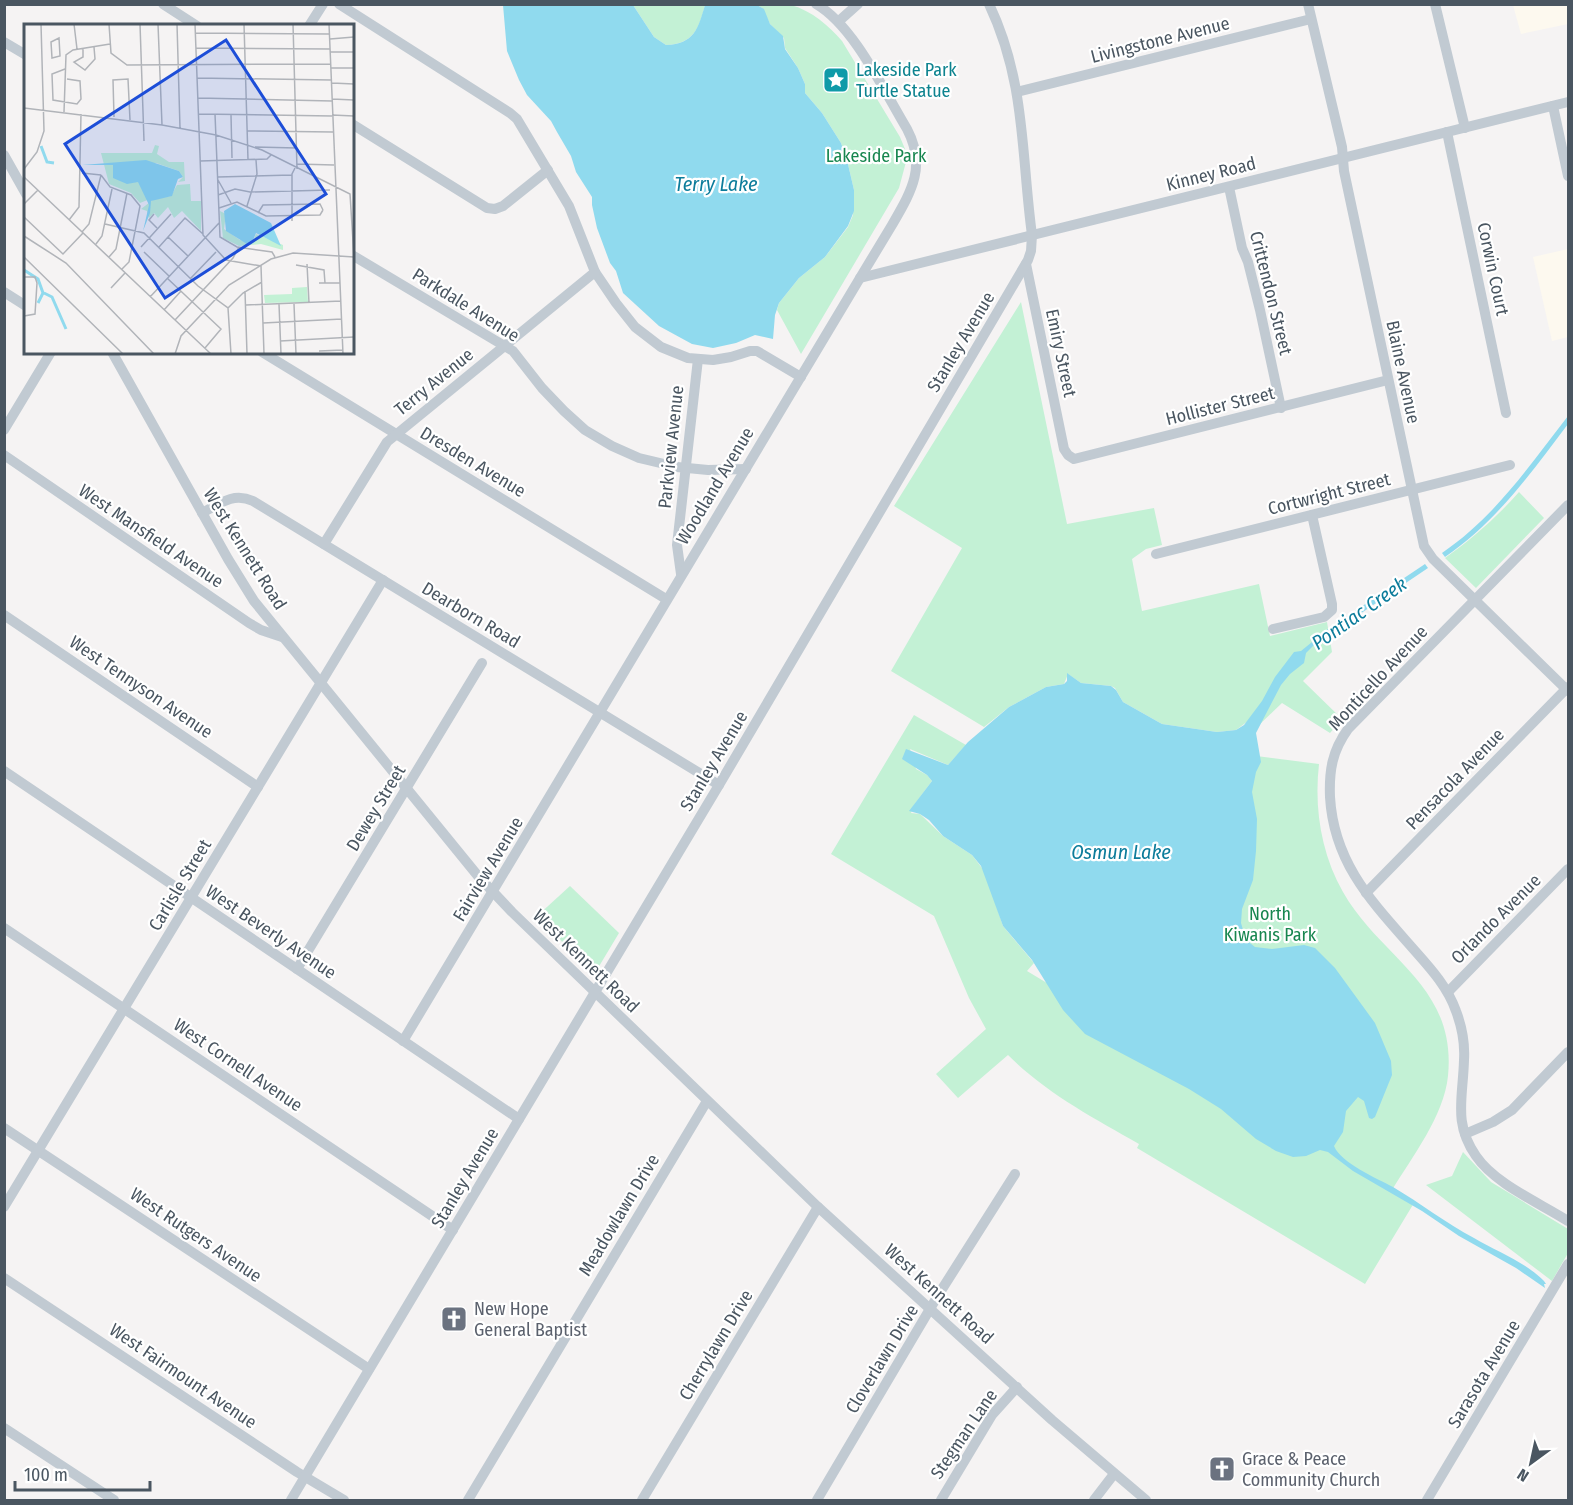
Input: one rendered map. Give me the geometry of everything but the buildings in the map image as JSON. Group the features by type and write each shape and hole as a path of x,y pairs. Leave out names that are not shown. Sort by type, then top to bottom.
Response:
{"street":[{"path":"163,4 193,24"},
{"path":"310,24 323,4"},
{"path":"339,4 513,115 522,126 572,211 595,272 621,310 646,336 667,350 698,359 721,359 757,351 801,377"},
{"name":"Woodland Avenue","path":"600,712 909,196 916,176 913,142 907,129 852,38 838,21 816,4"},
{"path":"838,21 858,4"},
{"name":"Stanley Avenue","path":"291,1500 719,785 1026,264 1031,251 1032,235 1017,92 1008,52 989,4"},
{"name":"Blaine Avenue","path":"1308,4 1342,147 1344,171 1422,539 1427,551 1568,689"},
{"path":"1436,4 1465,128"},
{"name":"Livingstone Avenue","path":"1017,92 1311,19"},
{"path":"4,42 24,54"},
{"name":"Kinney Road","path":"860,278 1569,102"},
{"path":"1553,106 1569,176"},
{"path":"354,125 487,208 495,209 503,206 548,170"},
{"name":"Corwin Court","path":"1447,132 1506,413"},
{"path":"4,155 24,190"},
{"name":"Crittendon Street","path":"1229,187 1242,248 1248,262 1260,310 1281,408"},
{"name":"Parkdale Avenue","path":"354,256 513,351 542,388 564,411 596,437 639,458 685,468 746,469"},
{"name":"Emiry Street","path":"1026,264 1065,449"},
{"name":"Terry Avenue","path":"324,544 387,442 595,272"},
{"path":"4,292 24,305"},
{"path":"4,430 50,354"},
{"name":"West Kennett Road","path":"113,354 245,587 282,637 493,893 819,1207 1114,1474 1146,1500"},
{"name":"Dresden Avenue","path":"265,354 666,599"},
{"name":"Parkview Avenue","path":"681,574 677,544 698,359"},
{"name":"Hollister Street","path":"1065,449 1070,457 1079,459 1388,380"},
{"name":"West Mansfield Avenue","path":"4,455 261,630 282,637"},
{"name":"Cortwright Street","path":"1156,554 1510,465"},
{"name":"Dearborn Road","path":"202,513 229,499 246,498 719,785"},
{"name":"Monticello Avenue","path":"1569,504 1348,729 1336,747 1329,771 1333,824 1345,859 1365,893 1438,977 1448,992 1457,1013 1464,1044 1460,1108 1465,1134 1478,1159 1495,1176 1569,1221"},
{"path":"1273,628 1324,617 1331,612 1332,604 1312,515"},
{"name":"Carlisle Street","path":"4,1207 383,580"},
{"name":"West Tennyson Avenue","path":"4,615 258,787"},
{"name":"Dewey Street","path":"297,969 482,663"},
{"name":"Pensacola Avenue","path":"1365,893 1568,689"},
{"name":"Fairview Avenue","path":"404,1041 600,712"},
{"name":"West Beverly Avenue","path":"4,771 519,1119"},
{"name":"Orlando Avenue","path":"1448,992 1569,869"},
{"name":"West Cornell Avenue","path":"4,928 453,1230"},
{"path":"1465,1134 1493,1122 1512,1110 1569,1052"},
{"name":"Meadowlawn Drive","path":"468,1500 707,1101"},
{"name":"West Rutgers Avenue","path":"4,1128 369,1369"},
{"name":"Cloverlawn Drive","path":"817,1500 1015,1174"},
{"name":"Cherrylawn Drive","path":"642,1500 819,1207"},
{"name":"Sarasota Avenue","path":"1427,1500 1569,1264"},
{"name":"West Fairmount Avenue","path":"4,1278 305,1477 344,1500"},
{"name":"Stegman Lane","path":"940,1500 992,1415 1017,1387"},
{"path":"4,1428 114,1500"},
{"path":"1094,1500 1114,1474"}],"shaded area":[{"path":"1513,5 1568,5 1568,24 1521,34"},
{"path":"1568,249 1568,337 1552,341 1533,257"}],"green space":[{"path":"633,5 705,5 693,34 683,42 666,45 654,37"},
{"name":"Lakeside Park","path":"757,5 791,5 813,15 831,29 842,41 905,149 906,162 899,188 801,354 777,310 779,303 799,278 825,257 848,227 853,215 854,190 841,143 822,113 805,93 805,84 785,48 784,38 770,24 762,8"},
{"path":"1021,302 1067,524 1154,508 1162,545 1146,549 1132,559 1142,611 1259,584 1270,636 1327,622 1332,652 1303,681 1342,719 1330,733 1282,703 1259,725 1248,721 1236,730 1217,732 1162,724 1123,702 1115,688 1081,683 1068,674 1064,684 1046,687 1009,707 984,727 891,671 962,548 894,506"},
{"path":"1519,492 1544,518 1476,588 1445,558 1484,527"},
{"name":"North Kiwanis Park","path":"914,715 966,745 948,765 910,749 916,769 932,781 914,805 911,813 920,814 943,836 972,855 985,872 1003,926 1034,963 1027,971 1273,1119 1187,967 1233,753 1319,764 1318,797 1321,830 1335,877 1359,915 1429,995 1441,1018 1448,1045 1448,1076 1440,1106 1426,1136 1392,1190 1414,1203 1365,1284 1137,1148 1139,1144 1054,1093 1008,1055 958,1098 936,1074 986,1029 969,998 934,916 831,854"},
{"path":"570,886 619,933 595,973 536,917"},
{"path":"1463,1152 1491,1182 1568,1229 1568,1253 1552,1281 1426,1185 1452,1176"}],"water":[{"name":"Terry Lake","path":"503,5 633,5 654,37 666,45 683,42 693,34 705,5 757,5 764,9 770,24 783,36 785,49 798,68 805,84 805,93 822,113 841,143 854,190 854,211 848,226 825,257 799,278 779,303 775,315 773,339 755,335 736,343 713,348 692,344 659,326 623,293 597,228 592,197 576,172 571,156 551,121 527,95 519,80 507,51"},
{"path":"1568,416 1568,424 1512,496 1481,528 1445,557 1442,553 1479,523 1511,489"},
{"name":"Osmun Lake","path":"1425,564 1428,568 1314,645 1306,653 1304,663 1281,685 1256,733 1261,762 1256,772 1252,792 1257,819 1256,851 1253,880 1242,909 1241,923 1246,940 1255,947 1272,949 1304,945 1315,948 1335,968 1375,1023 1391,1061 1392,1075 1375,1117 1369,1118 1364,1101 1358,1097 1346,1111 1343,1132 1334,1146 1338,1152 1360,1170 1393,1187 1464,1232 1528,1268 1544,1281 1545,1288 1516,1268 1353,1171 1328,1152 1320,1150 1306,1156 1293,1157 1276,1151 1256,1139 1221,1109 1189,1089 1085,1034 1063,1010 1032,960 1003,926 981,866 972,855 943,836 929,820 909,811 932,781 927,775 902,759 906,749 948,765 968,742 1009,707 1046,687 1064,684 1067,681 1067,673 1081,683 1111,686 1123,702 1162,724 1217,732 1236,730 1244,725 1262,701 1275,677 1294,652 1301,651 1328,629"}],"place":[{"name":"Lakeside Park Turtle Statue","path":"836,80"},
{"name":"New Hope General Baptist","path":"454,1319"},
{"name":"Grace & Peace Community Church","path":"1222,1469"}],"water label":[{"name":"Pontiac Creek","path":"1359,613"}]}
